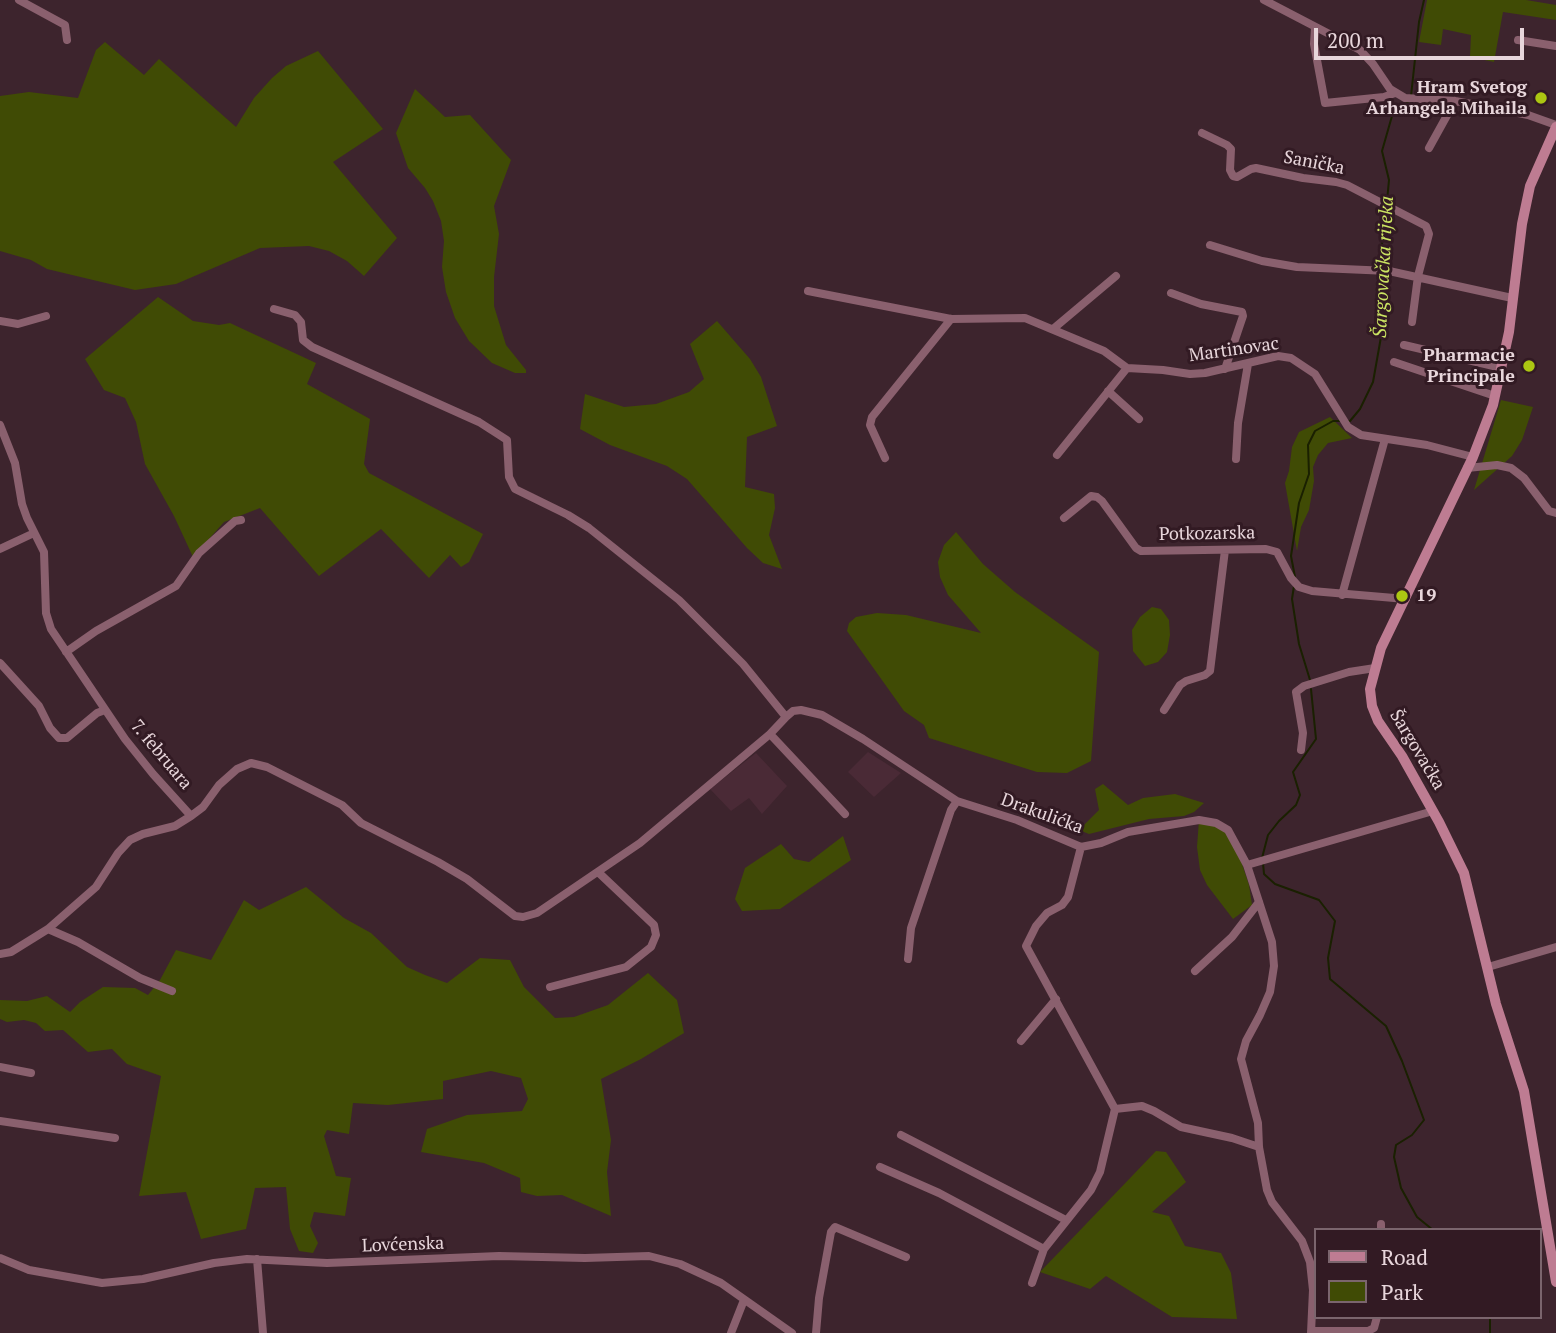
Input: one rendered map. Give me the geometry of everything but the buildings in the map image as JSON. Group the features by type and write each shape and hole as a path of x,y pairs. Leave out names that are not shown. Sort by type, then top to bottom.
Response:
{"street":[{"path":"19,0 65,25 67,40"},
{"path":"1264,0 1363,53 1395,93 1405,98 1455,101 1518,112 1555,133"},
{"path":"1315,28 1315,58 1325,103 1384,97 1395,93"},
{"path":"1518,40 1556,46"},
{"path":"1429,148 1455,101"},
{"name":"Sanička","path":"1202,133 1231,149 1230,170 1233,176 1237,177 1251,169 1261,169 1336,182 1422,223 1428,230 1412,321"},
{"name":"Šargovačka","path":"1555,133 1530,186 1496,396 1468,468 1381,648 1370,689 1372,706 1378,721 1402,756 1464,873 1496,1004 1524,1091 1556,1282"},
{"path":"1210,245 1262,261 1297,267 1389,271 1513,298"},
{"path":"1053,329 1116,275"},
{"path":"808,291 951,319 1025,318 1104,351 1127,368 1056,455"},
{"path":"1171,293 1201,304 1242,312 1243,316 1225,369"},
{"path":"191,816 203,807 219,785 237,769 250,763 267,767 342,805 361,823 467,879 515,916 537,913 640,844 786,718 743,664 679,600 589,528 515,489 509,477 506,440 479,422 312,347 303,340 302,322 295,314 274,309"},
{"path":"0,321 19,324 46,316"},
{"path":"885,458 870,425 872,417 951,319"},
{"path":"1404,345 1502,368"},
{"name":"Martinovac","path":"1127,368 1190,374 1225,369 1278,356 1291,358 1301,363 1324,386 1348,427 1361,435 1427,445 1473,457"},
{"path":"1394,362 1496,396"},
{"path":"1236,458 1238,424 1248,363"},
{"path":"1108,390 1139,418"},
{"name":"7. februara","path":"0,425 15,463 22,504 46,560 48,620 66,652 106,710 153,774 191,816 175,825 130,840 118,853 96,887 48,929 12,952 0,954"},
{"path":"1342,595 1385,439"},
{"path":"1468,468 1497,465 1511,468 1524,478 1549,511 1556,513"},
{"name":"Potkozarska","path":"1064,518 1091,496 1097,497 1141,551 1266,549 1277,552 1299,587 1342,595 1406,599"},
{"path":"66,652 87,636 176,586 204,549 235,521 242,520"},
{"path":"0,549 34,533"},
{"path":"1164,710 1180,685 1210,671 1225,550"},
{"path":"0,663 39,706 50,729 59,738 67,738 97,713 106,710"},
{"path":"1301,750 1301,719 1296,692 1309,684 1349,672 1375,668"},
{"name":"Drakulićka","path":"786,718 793,711 801,710 822,715 957,801 1017,820 1081,847 1101,843 1128,832 1199,820 1216,823 1228,830 1247,865 1272,942 1274,966 1270,992 1246,1041 1241,1059 1258,1123 1259,1147 1267,1190 1272,1202 1302,1241 1310,1262 1313,1290 1311,1332"},
{"path":"770,734 845,814"},
{"path":"908,959 911,928 951,810 957,801"},
{"path":"1247,865 1433,811"},
{"path":"1032,1283 1044,1249 1091,1191 1100,1172 1115,1109 1026,946 1046,913 1062,905 1068,897 1081,847"},
{"path":"550,987 626,967 651,947 656,935 654,925 598,872"},
{"path":"1195,971 1232,937 1259,902"},
{"path":"48,929 78,942 140,978 172,990"},
{"path":"1488,967 1556,947"},
{"path":"1021,1041 1056,999"},
{"path":"0,1067 32,1073"},
{"path":"1115,1109 1142,1106 1181,1127 1259,1147"},
{"path":"0,1121 116,1138"},
{"path":"901,1135 1066,1220"},
{"path":"880,1167 939,1193 1044,1249"},
{"path":"816,1333 818,1298 831,1232 835,1227 906,1256"},
{"name":"Lovćenska","path":"0,1258 29,1270 102,1283 144,1279 214,1263 257,1259 327,1263 499,1256 649,1256 680,1264 721,1283 792,1333"},
{"path":"257,1259 263,1333"},
{"path":"731,1333 744,1300"},
{"path":"1311,1332 1368,1331 1374,1328 1376,1319"}],"shaded area":[{"path":"868,752 901,773 874,797 848,772"},
{"path":"756,753 787,786 762,814 749,798 731,811 710,789"}],"green space":[{"path":"1427,0 1526,0 1556,5 1556,20 1503,12 1494,62 1470,57 1471,35 1443,29 1441,45 1419,42"},
{"path":"105,42 144,75 159,59 236,127 254,98 272,78 286,66 318,51 383,129 333,162 397,238 364,276 347,261 329,251 309,246 260,248 176,284 135,290 47,269 31,260 0,251 0,96 29,92 78,98 96,50"},
{"path":"415,89 445,117 470,115 511,160 494,206 499,234 494,306 506,345 526,373 515,373 492,363 469,341 455,318 446,292 442,267 444,241 441,221 425,188 408,168 396,133"},
{"path":"158,297 193,321 219,325 230,323 316,363 307,384 370,419 364,464 369,473 483,534 469,562 461,567 450,555 429,578 381,529 319,576 260,508 224,522 193,557 145,464 136,422 125,398 104,390 85,359"},
{"path":"717,321 750,359 761,377 777,426 747,437 745,487 774,494 775,508 769,535 782,569 763,563 747,548 687,479 667,466 610,445 580,429 585,394 624,407 656,404 689,392 704,379 690,344"},
{"path":"1501,400 1533,407 1522,440 1512,456 1474,490"},
{"path":"1330,417 1352,438 1328,443 1318,455 1313,467 1314,481 1309,510 1301,527 1297,551 1285,483 1292,447 1299,432"},
{"path":"956,532 983,564 1015,592 1099,652 1091,761 1067,773 1037,772 929,738 924,725 904,711 847,631 849,623 856,617 877,613 906,615 981,633 948,595 940,577 938,562 944,545"},
{"path":"1152,607 1161,609 1169,620 1170,635 1167,652 1158,662 1145,666 1133,651 1132,630 1140,617"},
{"path":"1103,784 1128,805 1143,798 1175,794 1204,803 1184,816 1149,819 1089,834 1079,830 1099,810 1095,789"},
{"path":"1199,820 1216,823 1234,840 1249,885 1252,905 1233,919 1207,885 1200,870 1197,847"},
{"path":"843,836 851,860 780,909 742,911 735,899 745,868 781,844 794,859 809,862"},
{"path":"306,887 344,918 371,933 407,967 447,983 480,958 510,960 524,987 555,1018 574,1017 608,1005 648,973 677,1000 684,1033 601,1079 611,1140 607,1172 611,1216 562,1195 537,1196 521,1192 520,1178 484,1163 421,1152 427,1129 467,1115 522,1111 528,1099 521,1078 491,1071 443,1081 443,1099 388,1105 353,1103 349,1134 327,1130 324,1136 336,1176 351,1178 345,1216 314,1212 310,1226 318,1243 313,1253 299,1251 290,1229 286,1187 255,1188 246,1229 201,1239 186,1192 139,1196 161,1076 127,1064 112,1049 88,1052 63,1030 45,1031 36,1023 24,1020 7,1022 0,1019 0,1000 27,1001 47,996 70,1012 103,987 135,988 148,995 160,980 176,950 211,960 244,900 259,910"},
{"path":"1156,1151 1166,1152 1186,1182 1152,1212 1169,1216 1185,1246 1221,1253 1231,1273 1237,1319 1172,1317 1106,1276 1090,1289 1040,1272"}],"waterway":[{"name":"Šargovačka rijeka","path":"1411,96 1424,0"},
{"name":"Šargovačka rijeka","path":"1387,201 1389,180 1382,151 1392,116 1391,108 1393,105 1405,105 1409,101"},
{"name":"Šargovačka rijeka","path":"1380,267 1385,210"},
{"name":"Šargovačka rijeka","path":"1347,421 1360,409 1373,382 1384,320 1381,273"},
{"name":"Šargovačka rijeka","path":"1295,577 1291,556 1299,503 1309,474 1308,445 1315,431 1333,421 1342,421"},
{"name":"Šargovačka rijeka","path":"1294,586 1292,599 1299,644 1310,680"},
{"name":"Šargovačka rijeka","path":"1262,858 1268,835 1296,805 1300,795 1293,772 1316,739 1311,689"},
{"name":"Šargovačka rijeka","path":"1263,863 1264,874 1275,884 1319,900 1335,921 1328,958 1330,979 1386,1026 1424,1120 1412,1135 1396,1145 1394,1157 1401,1188 1417,1217 1431,1228"},
{"name":"Šargovačka rijeka","path":"1490,1319 1490,1333"}],"place":[{"name":"Hram Svetog Arhangela Mihaila","path":"1541,98"},
{"name":"Pharmacie Principale","path":"1529,366"},
{"name":"19","path":"1402,596"}]}
